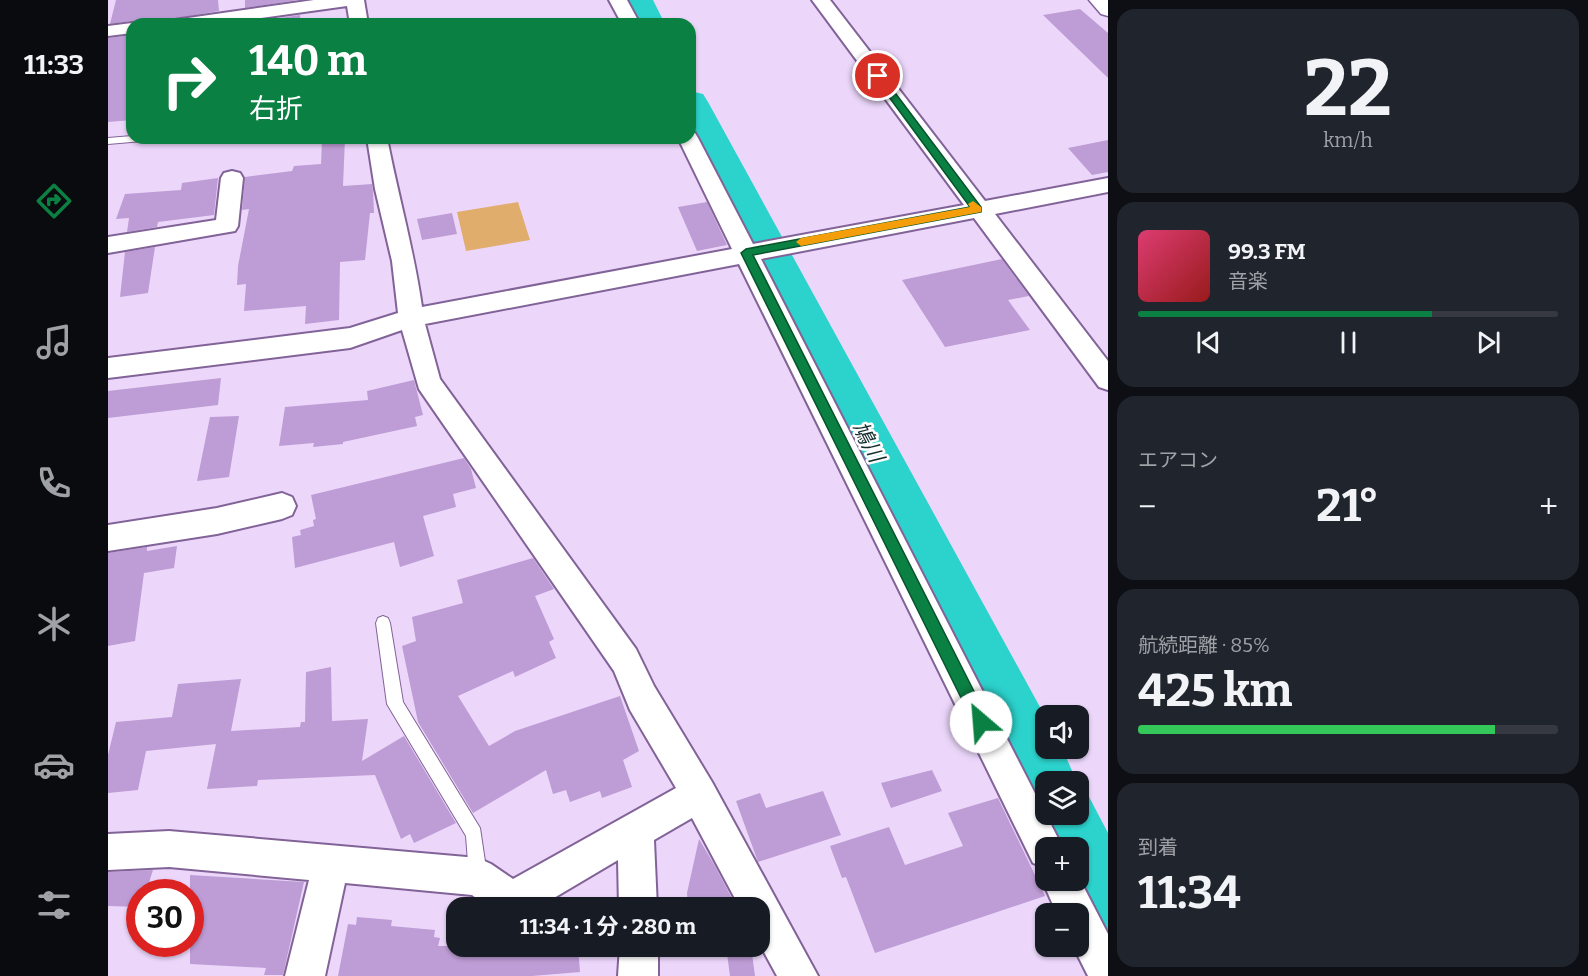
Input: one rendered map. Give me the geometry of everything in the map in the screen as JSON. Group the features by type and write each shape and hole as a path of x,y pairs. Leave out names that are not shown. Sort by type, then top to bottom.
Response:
{"street":[{"path":"246,18 351,0"},
{"path":"356,0 358,18"},
{"path":"618,0 628,18"},
{"path":"821,0 1108,380"},
{"path":"1098,0 1108,10"},
{"path":"108,31 126,29"},
{"path":"378,144 386,189 404,261 411,318 428,382 625,660 642,698 699,795 798,976"},
{"path":"691,144 751,252 1040,837"},
{"path":"108,245 227,226 232,178"},
{"path":"108,368 350,338 411,318 1108,185"},
{"path":"108,538 217,521 282,506"},
{"path":"108,852 169,849 478,877 512,901 699,795"},
{"path":"636,830 638,897"},
{"path":"305,976 331,864"},
{"path":"1089,937 1108,975"},
{"path":"638,976 639,957"}],"lane":[{"path":"108,141 126,139"},
{"path":"383,623 394,704 474,834 478,877"}],"shaded area":[{"path":"518,202 530,240 466,251 457,212"}],"building":[{"path":"116,0 218,0 219,11 179,18 126,18 126,22 110,24"},
{"path":"245,0 298,0 245,8"},
{"path":"1080,9 1108,33 1108,78 1043,15"},
{"path":"300,15 300,18 279,18"},
{"path":"126,36 126,120 108,122 108,38"},
{"path":"1108,140 1108,172 1092,175 1068,148"},
{"path":"322,144 345,144 343,186 372,184 373,191 374,213 370,213 365,260 340,262 339,320 305,324 306,306 244,311 246,284 237,285 238,266 249,209 242,210 245,177 292,171 294,166 321,164"},
{"path":"218,178 214,215 158,222 157,227 127,232 129,218 116,219 125,194 181,190 182,183"},
{"path":"707,202 727,245 697,251 678,207"},
{"path":"452,213 457,234 422,240 417,219"},
{"path":"155,247 148,293 120,297 125,252"},
{"path":"1002,259 1029,296 1008,300 1030,330 945,347 902,280"},
{"path":"221,378 218,405 108,418 108,391"},
{"path":"414,380 423,415 415,417 417,426 343,442 343,444 313,447 314,443 279,446 285,407 368,400 367,391"},
{"path":"239,416 229,477 197,481 210,417"},
{"path":"464,458 471,469 476,488 453,494 456,507 423,516 434,556 400,567 394,542 295,568 292,537 301,535 300,530 314,526 313,520 316,519 311,495"},
{"path":"177,546 174,568 144,573 135,641 108,646 108,553 147,547 147,551"},
{"path":"533,558 554,589 535,596 554,639 549,642 556,658 515,677 513,671 458,696 489,746 515,731 620,696 639,751 623,760 632,787 602,798 600,791 570,802 566,790 553,794 546,770 473,813 418,722 402,646 416,641 412,617 463,603 457,580"},
{"path":"331,667 332,721 368,719 362,761 404,736 456,823 414,843 410,834 401,839 375,775 258,780 257,786 207,789 216,744 146,751 138,790 108,793 108,755 116,722 172,717 178,684 241,679 231,731 300,727 301,722 305,722 306,672"},
{"path":"932,770 942,791 891,808 881,783"},
{"path":"823,791 841,835 758,862 736,801 760,793 766,808"},
{"path":"998,798 1035,875 1035,891 1043,891 1045,896 875,953 846,877 842,878 830,846 889,827 905,865 963,846 948,813"},
{"path":"699,839 731,897 687,897"},
{"path":"153,870 150,879 126,879 126,907 108,906 108,872"},
{"path":"190,875 304,882 283,975 264,975 266,968 190,964 190,957 204,957 204,879 190,879"},
{"path":"357,917 392,920 391,926 435,930 434,937 440,938 438,946 446,946 446,957 579,957 580,972 532,976 338,976 348,924 356,925"},
{"path":"727,957 752,957 755,976 730,976"}],"waterway":[{"name":"鳩川","path":"637,0 646,18"},
{"name":"鳩川","path":"696,113 1040,771"},
{"name":"鳩川","path":"1069,825 1108,901"}],"slow traffic":[{"path":"801,242 977,209 973,204"}],"route":[{"path":"878,76 977,209 746,253 981,722"}]}
